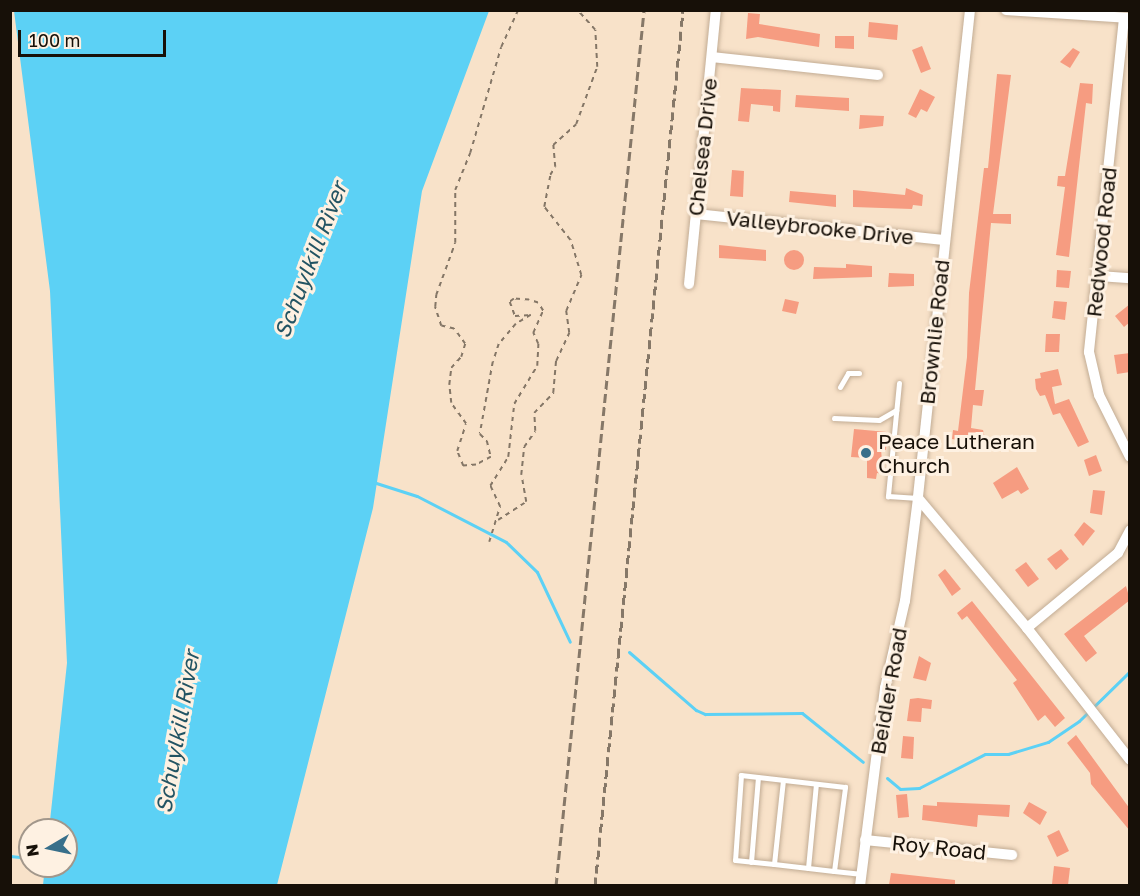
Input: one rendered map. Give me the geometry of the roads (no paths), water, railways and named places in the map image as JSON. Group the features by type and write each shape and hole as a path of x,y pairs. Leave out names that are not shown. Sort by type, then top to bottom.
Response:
{"street":[{"name":"Chelsea Drive","path":"689,284 716,10"},
{"name":"Brownlie Road","path":"918,498 970,10"},
{"path":"1006,10 1127,18"},
{"name":"Redwood Road","path":"1127,18 1089,352 1091,376 1130,457"},
{"path":"711,57 878,75"},
{"name":"Valleybrooke Drive","path":"696,214 944,240"},
{"path":"1099,276 1130,278"},
{"path":"918,498 1027,628 1129,757"},
{"name":"Beidler Road","path":"861,880 885,688 905,601 918,498"},
{"path":"1027,628 1118,553 1130,530"},
{"name":"Roy Road","path":"865,840 1012,855"}],"lane":[{"path":"840,387 848,373 859,373"},
{"path":"899,383 888,496 918,498"},
{"path":"834,418 879,420 896,410"},
{"path":"834,871 845,787 741,775 735,860 834,871 861,880"},
{"path":"751,862 758,777"},
{"path":"774,864 783,780"},
{"path":"808,868 816,784"}],"water":[{"name":"Schuylkill River","path":"14,11 489,11 422,191 373,508 277,885 43,885 44,878 78,878 78,818 50,818 67,663 50,291"}],"waterway":[{"path":"373,482 417,496 506,542 537,572 570,642"},
{"path":"629,652 696,710 705,714 802,713 863,762"},
{"path":"887,778 900,789 919,788 985,754 1008,754 1048,742 1079,721 1130,671"},
{"path":"10,856 18,857"}],"railway":[{"path":"556,886 644,10"},
{"path":"595,886 683,10"}],"place":[{"name":"Peace Lutheran Church","path":"866,453"}]}
